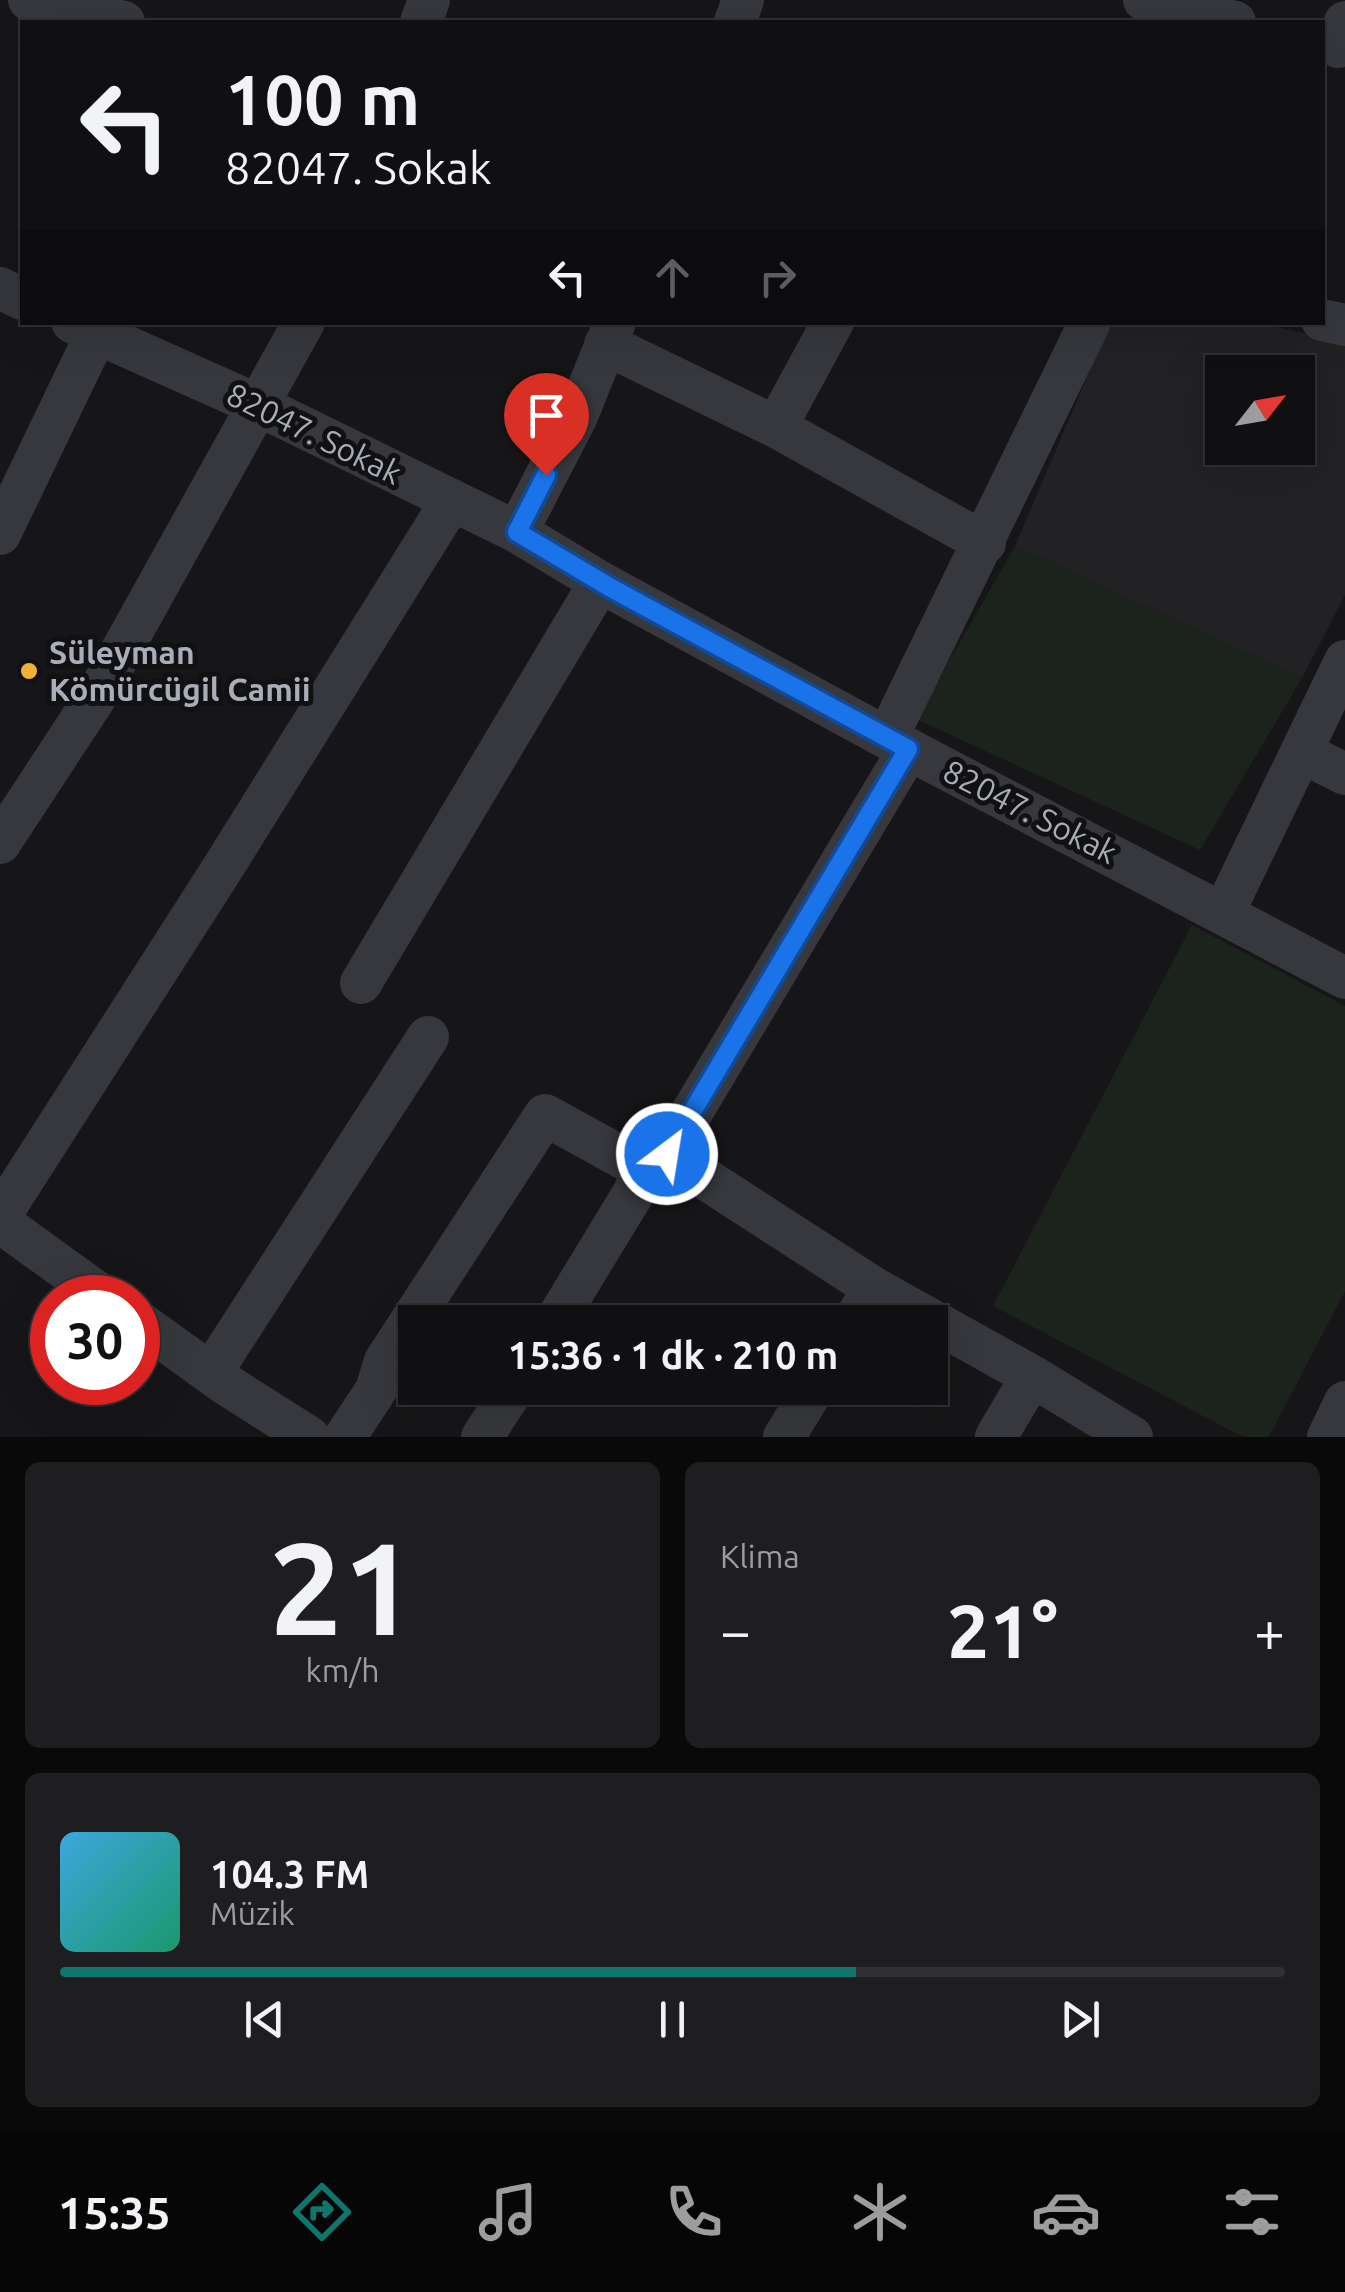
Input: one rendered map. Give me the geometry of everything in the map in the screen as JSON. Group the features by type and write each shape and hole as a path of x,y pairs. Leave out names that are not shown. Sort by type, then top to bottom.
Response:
{"street":[{"path":"29,0 115,20"},
{"path":"1162,10 1223,20"},
{"path":"0,843 97,696 302,325"},
{"path":"776,427 831,325"},
{"path":"565,1305 655,1162 898,744 984,543 1089,325"},
{"path":"0,534 90,326"},
{"name":"82047. Sokak","path":"90,326 517,532 600,582 898,744 1345,978"},
{"path":"517,532 576,418 610,334 984,543"},
{"path":"74,1275 0,1219 452,500"},
{"path":"361,983 600,582"},
{"path":"1224,912 1345,661"},
{"path":"1301,752 1345,774"},
{"path":"210,1373 428,1037"},
{"path":"345,1437 376,1390 385,1361 545,1115 655,1162 862,1305"},
{"path":"160,1337 308,1437"},
{"path":"948,1341 1032,1376 1132,1437"},
{"path":"996,1437 1032,1376"},
{"path":"1328,1437 1345,1402"},
{"path":"482,1437 503,1405"},
{"path":"784,1437 804,1405"}],"shaded area":[{"path":"1109,325 1268,325 1345,342 1345,595 1302,678 1015,546"},
{"path":"1015,546 1302,678 1200,850 916,719"},
{"path":"1192,925 1345,1006 1345,1291 1269,1437 1243,1437 993,1306"}],"place":[{"name":"Süleyman Kömürcügil Camii","path":"29,671"}],"route":[{"path":"546,475 517,532 611,588 908,749 667,1154"}]}
